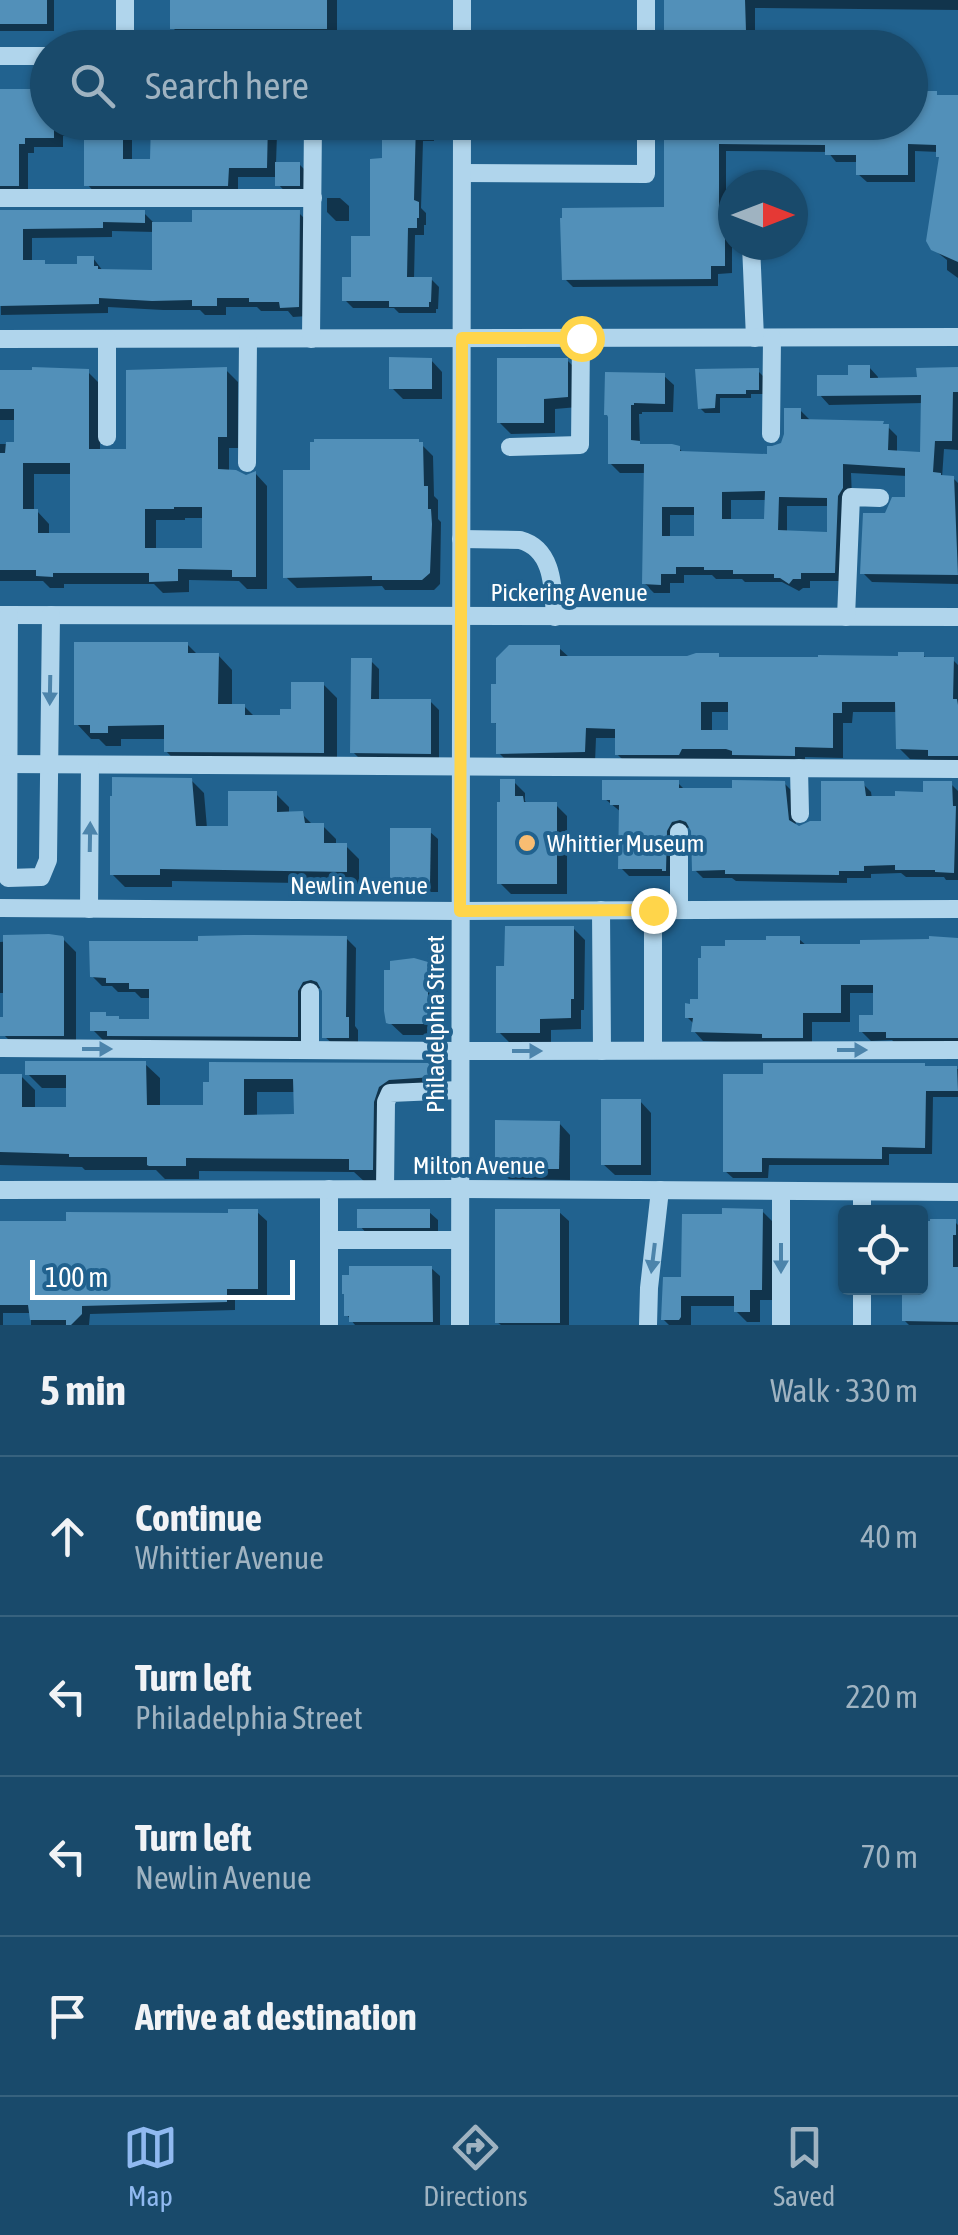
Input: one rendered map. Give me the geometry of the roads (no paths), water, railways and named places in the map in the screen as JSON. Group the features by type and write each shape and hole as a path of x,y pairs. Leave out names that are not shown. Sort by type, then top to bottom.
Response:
{"street":[{"path":"124,0 125,30"},
{"path":"462,0 462,30"},
{"path":"646,0 646,30"},
{"path":"0,56 30,56"},
{"path":"311,339 314,140"},
{"name":"Philadelphia Street","path":"460,1325 462,140"},
{"path":"462,174 646,174 646,140"},
{"path":"0,198 312,198"},
{"path":"753,260 771,434"},
{"path":"0,339 958,337"},
{"path":"510,447 580,445 581,338"},
{"path":"107,339 108,437"},
{"path":"247,464 248,339"},
{"path":"846,617 851,497 880,498"},
{"path":"461,539 530,542 549,568 555,617"},
{"path":"4,615 8,878 42,877 48,860 51,615"},
{"name":"Pickering Avenue","path":"4,615 958,618"},
{"path":"4,764 958,768"},
{"path":"89,909 90,765"},
{"path":"799,768 800,814"},
{"path":"679,832 679,910"},
{"name":"Newlin Avenue","path":"0,908 958,909"},
{"path":"601,910 602,1050"},
{"path":"653,910 653,1050"},
{"path":"310,992 310,1050"},
{"path":"0,1048 958,1050"},
{"path":"385,1190 386,1102 390,1093 460,1090"},
{"name":"Milton Avenue","path":"0,1190 958,1192"},
{"path":"329,1190 329,1325"},
{"path":"648,1325 660,1190"},
{"path":"781,1191 781,1325"},
{"path":"862,1192 862,1205"},
{"path":"329,1240 460,1240"},
{"path":"862,1295 862,1325"}],"place":[{"name":"Whittier Museum","path":"527,843"}]}
